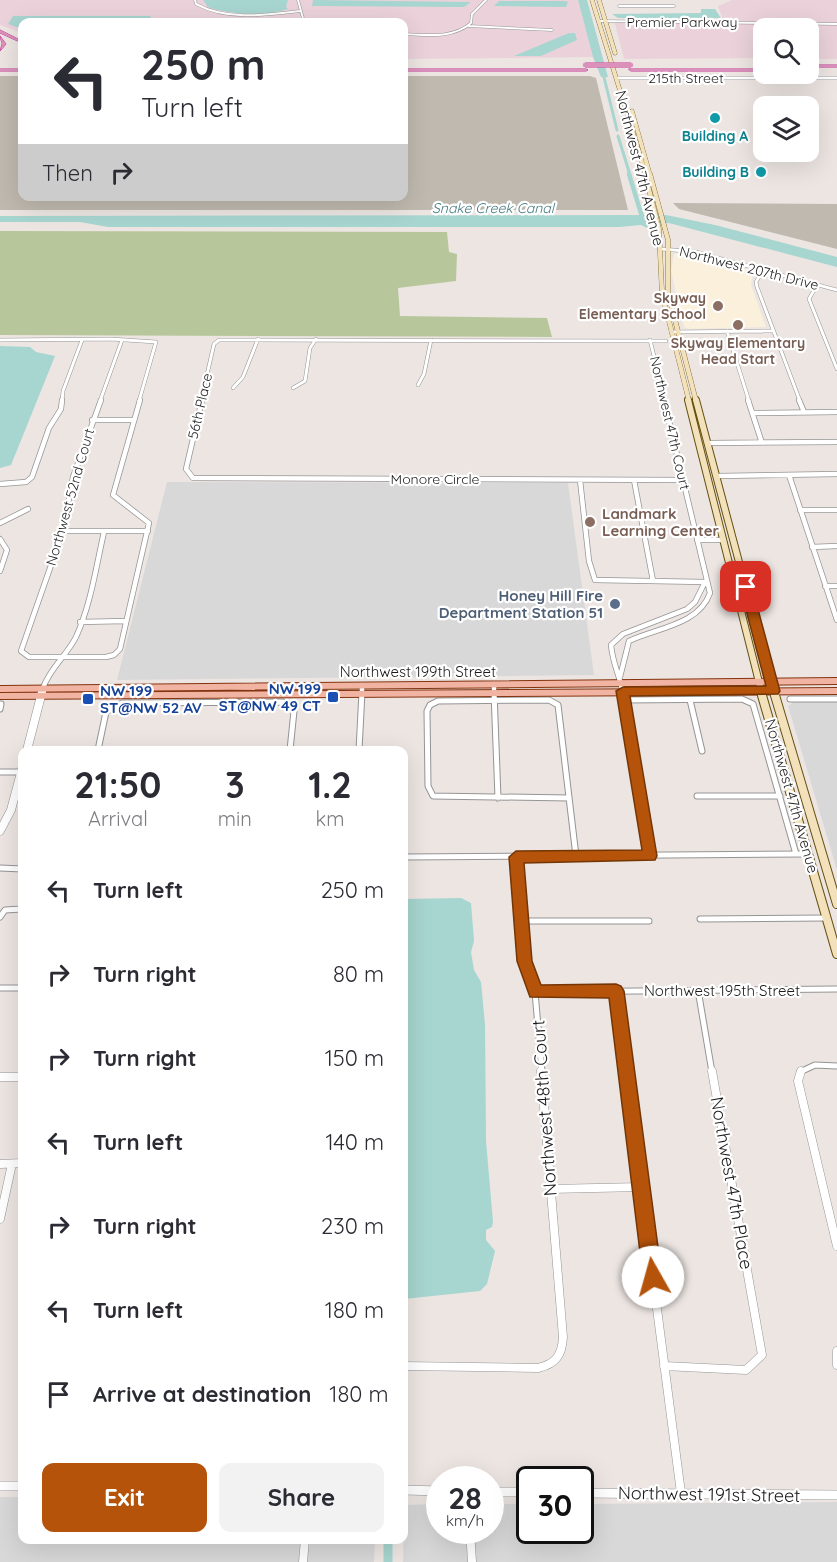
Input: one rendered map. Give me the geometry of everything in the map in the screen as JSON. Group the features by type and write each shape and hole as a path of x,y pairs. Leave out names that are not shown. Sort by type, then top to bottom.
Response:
{"highway":[{"path":"0,31 18,40"},
{"path":"0,37 4,44 0,50"},
{"path":"0,67 18,67"},
{"path":"408,68 753,68"},
{"path":"819,68 837,68"}],"main road":[{"path":"592,0 620,78"},
{"path":"599,0 620,78"},
{"name":"Northwest 47th Avenue","path":"620,78 658,214 664,225 668,248 667,284 771,682 826,866 834,885 837,904"},
{"name":"Northwest 47th Avenue","path":"658,214 662,249 660,283 671,332 758,681 837,954"},
{"path":"697,434 710,443"},
{"path":"709,481 718,476"},
{"path":"729,560 742,571"},
{"name":"Northwest 199th Street","path":"0,689 42,692 205,694 362,689 494,692 758,681 837,681"},
{"name":"Northwest 199th Street","path":"622,688 837,691"},
{"name":"Northwest 199th Street","path":"0,703 42,692"},
{"path":"809,854 817,857 826,866"}],"street":[{"path":"195,0 203,9 226,14 300,11"},
{"path":"298,0 303,18"},
{"path":"469,26 472,14 486,0"},
{"path":"617,0 620,11"},
{"path":"619,6 675,8 672,0"},
{"name":"Premier Parkway","path":"598,21 837,24"},
{"path":"408,34 444,33 469,26 552,30"},
{"name":"215th Street","path":"620,78 837,79"},
{"name":"Northwest 207th Drive","path":"662,249 696,252 837,291"},
{"path":"763,270 756,282 804,412"},
{"path":"818,285 809,299 837,369"},
{"path":"727,331 762,443"},
{"path":"671,332 773,331"},
{"path":"233,388 247,374 252,348 258,339 666,341"},
{"name":"56th Place","path":"188,474 186,469 214,344 219,340 258,339"},
{"path":"293,388 305,381 310,348 316,339"},
{"path":"0,340 155,341 112,495 149,523 120,649 114,656 63,657"},
{"path":"0,484 26,482 32,477 49,428 61,409 63,391 82,340"},
{"name":"Northwest 52nd Court","path":"63,657 23,655 21,651 63,531 71,500 73,477 122,340"},
{"path":"418,385 425,375 425,350 430,340"},
{"name":"Northwest 47th Court","path":"623,651 634,638 696,614 706,604 710,592 705,582 650,340"},
{"path":"754,413 837,412"},
{"path":"93,420 133,420"},
{"path":"710,443 837,442"},
{"name":"Monore Circle","path":"188,474 193,478 683,480"},
{"path":"718,476 837,474"},
{"path":"789,475 837,620"},
{"path":"580,480 590,561 595,580 705,582 695,602 678,613 623,633 614,639 611,648 613,667 622,688 650,856"},
{"path":"634,480 653,581"},
{"path":"0,524 28,509"},
{"path":"800,510 837,510"},
{"path":"63,531 148,531"},
{"path":"28,746 42,692 53,665 69,649 80,622 104,532"},
{"path":"0,539 7,550 0,571"},
{"path":"697,540 724,540"},
{"path":"813,547 837,546"},
{"path":"825,586 837,586"},
{"path":"678,613 685,619"},
{"path":"80,622 126,621"},
{"path":"611,648 623,651 622,688"},
{"path":"622,688 690,700 742,699 751,702"},
{"path":"359,746 362,689"},
{"path":"494,692 498,798"},
{"path":"569,798 441,798 433,795 428,786 427,711 430,705 438,701 494,692 549,700 558,705 576,856"},
{"path":"99,746 106,712 111,707 122,703 205,694 290,704 294,711 290,746"},
{"path":"790,699 837,699"},
{"path":"690,700 702,751"},
{"name":"Northwest 47th Avenue","path":"751,702 756,708 796,854"},
{"path":"0,772 18,771"},
{"path":"0,831 11,810 18,785"},
{"path":"697,796 780,796"},
{"path":"408,857 809,854"},
{"name":"Northwest 48th Court","path":"408,1366 538,1368 550,1366 557,1361 562,1350 563,1337 535,992 524,961 516,857"},
{"path":"0,868 18,869"},
{"path":"0,917 5,910 18,909"},
{"path":"700,919 827,918"},
{"path":"521,921 649,921"},
{"path":"0,988 18,988"},
{"name":"Northwest 195th Street","path":"535,992 837,989"},
{"name":"Northwest 47th Place","path":"664,1366 746,1370 762,1355 698,990"},
{"path":"616,991 681,1493"},
{"path":"837,1066 815,1065 801,1070 798,1081 837,1246"},
{"path":"0,1077 18,1077"},
{"path":"0,1164 18,1163"},
{"path":"0,1220 12,1164"},
{"path":"550,1189 641,1187"},
{"path":"837,1351 837,1365"},
{"path":"0,1486 18,1486"},
{"path":"408,1490 426,1491"},
{"name":"Northwest 191st Street","path":"594,1492 837,1495"},
{"path":"303,1562 305,1544"},
{"path":"471,1544 472,1562"}],"shaded area":[{"path":"0,0 578,0 593,57 408,59 408,18 18,18 18,32 0,25"},
{"path":"732,0 837,0 837,59 819,59 819,18 753,18 753,58 624,59 614,20 723,20 718,6"},
{"path":"0,76 18,76 18,201 408,201 408,76 590,76 596,78 628,210 0,210"},
{"path":"673,203 837,204 837,249 679,209"},
{"name":"Skyway Elementary School","path":"679,252 753,271 751,285 766,327 689,329 684,327 671,271 674,254"},
{"path":"167,482 568,483 594,675 117,680"},
{"path":"795,701 837,701 837,870 788,706"},
{"path":"0,1497 18,1497 18,1544 375,1544 374,1562 0,1562"},
{"path":"837,1502 837,1562 403,1562 403,1544 408,1544 408,1505 426,1504 426,1544 504,1544 504,1504 516,1504 516,1544 594,1544 594,1504"}],"green space":[{"path":"0,231 447,232 449,252 457,254 456,281 398,288 400,316 547,318 552,337 0,335"}],"water":[{"path":"203,0 288,0 286,7 288,9 259,14 237,13 208,7"},
{"path":"313,0 471,2 464,7 312,6"},
{"path":"578,0 587,0 608,77 601,77 593,57"},
{"path":"499,1 568,2 566,7 494,6"},
{"path":"701,9 715,9 721,18 618,18 612,14 701,13"},
{"path":"13,16 151,17 18,18 18,28 8,24"},
{"path":"569,33 575,33 577,40 541,56 514,56"},
{"name":"Snake Creek Canal","path":"666,215 715,225 837,257 837,267 669,223 653,224 647,228 641,225 619,227 108,227 80,222 0,222 0,216"},
{"path":"0,346 30,347 36,352 55,356 11,465 0,468"},
{"path":"461,898 471,903 474,941 471,952 474,970 481,982 485,1025 486,1141 493,1222 492,1227 486,1230 486,1240 495,1251 487,1284 480,1291 408,1299 408,899"}],"waterway":[{"path":"602,69 617,130"},
{"path":"618,136 630,175"},
{"path":"629,174 643,220"},
{"path":"388,1544 388,1562"}],"place":[{"name":"Building A","path":"715,118"},
{"name":"Building B","path":"761,172"},
{"name":"Skyway Elementary School","path":"718,306"},
{"name":"Skyway Elementary Head Start","path":"738,325"},
{"name":"Landmark Learning Center","path":"590,522"},
{"name":"Honey Hill Fire Department Station 51","path":"615,604"},
{"name":"NW 199 ST@NW 49 CT","path":"333,697"},
{"name":"NW 199 ST@NW 52 AV","path":"88,699"}],"route":[{"path":"653,1277 616,991 535,992 524,961 516,857 650,856 623,691 774,691 746,587"}]}
